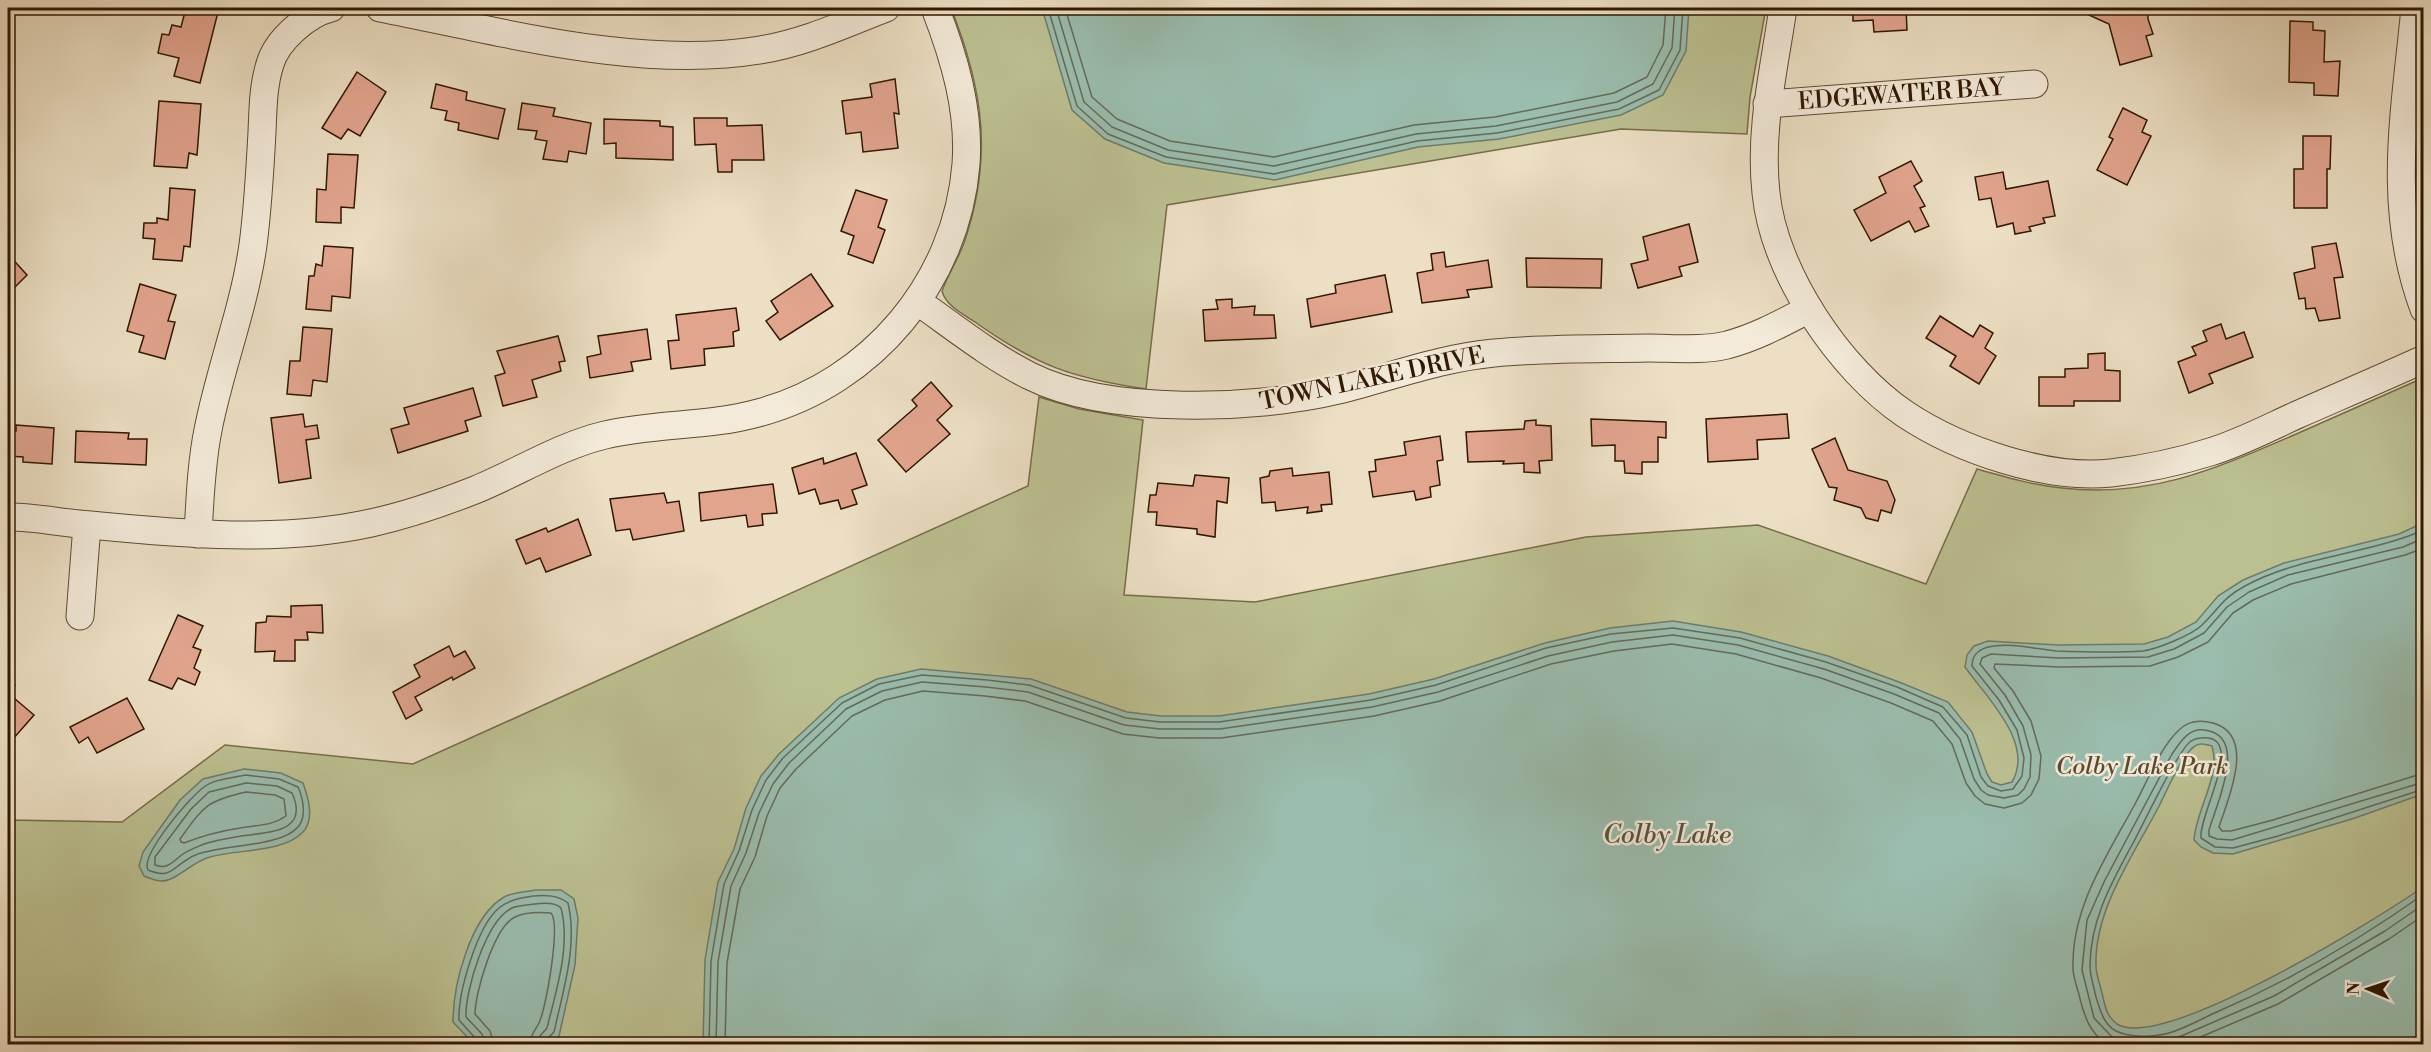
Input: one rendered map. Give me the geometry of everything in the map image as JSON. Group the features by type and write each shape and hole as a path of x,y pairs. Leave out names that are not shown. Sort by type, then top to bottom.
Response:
{"street":[{"path":"198,534 201,478 208,430 244,298 253,246 258,205 264,88 270,62 281,43 301,25 323,10 331,8"},
{"path":"380,8 598,50 678,55 711,55 761,50 819,34 886,8"},
{"path":"8,517 34,517 87,525 198,534 299,533 371,523 424,508 477,489 567,447 605,435 758,413 802,396 845,374 884,342 917,302 940,262 961,199 966,163 966,121 958,77 935,8"},
{"path":"1783,8 1767,104 1764,148 1766,195 1777,240 1809,309 1833,345 1865,381 1906,414 1951,438 1995,455 2057,471 2109,473 2155,466 2212,452 2424,359"},
{"path":"2415,8 2399,182 2407,244 2424,309"},
{"name":"EDGEWATER BAY","path":"1767,104 2034,84"},
{"name":"TOWN LAKE DRIVE","path":"917,302 994,355 1032,377 1071,391 1113,400 1181,405 1247,404 1294,400 1340,390 1444,360 1489,353 1533,349 1691,348 1725,345 1758,335 1809,309"},
{"path":"80,616 87,525"}],"green space":[{"path":"951,8 1766,8 1750,97 1747,134 1621,129 1167,205 1146,389 1076,375 1037,360 960,313 944,296 942,291 963,247 974,209 981,151 981,123 977,95 971,67"},
{"name":"Colby Lake Park","path":"2423,378 2423,1044 8,1044 8,820 122,822 225,745 413,764 1028,486 1039,397 1079,409 1143,420 1124,595 1255,602 1586,537 1758,525 1926,584 1977,469 2030,483 2062,488 2125,489 2154,485 2237,459"}],"water":[{"path":"1042,8 1689,8 1686,51 1663,95 1621,115 1499,139 1418,147 1275,180 1164,163 1105,139 1072,110"},
{"name":"Colby Lake","path":"2423,523 2423,794 2352,819 2233,854 2213,853 2201,847 2194,840 2211,781 2214,758 2212,746 2197,745 2190,750 2180,765 2117,884 2101,924 2096,966 2106,1010 2117,1024 2142,1027 2178,1019 2271,978 2423,887 2423,1044 703,1044 705,960 718,882 734,849 746,808 761,776 779,754 839,698 877,679 921,669 1031,679 1127,712 1161,716 1219,716 1369,694 1434,679 1545,643 1610,628 1673,621 1741,632 1828,656 1948,702 1972,732 1992,782 2001,785 2012,782 2017,767 2017,752 2013,736 2005,721 1965,667 1967,655 1974,646 1988,641 2058,645 2144,644 2168,637 2196,622 2218,596 2243,580 2284,563 2399,534"},
{"path":"244,769 281,773 303,783 310,814 307,827 303,832 284,844 204,859 167,880 162,881 144,876 139,866 143,852 180,800 203,779"},
{"path":"536,890 561,890 574,899 578,918 575,965 559,1036 550,1044 474,1044 453,1022 456,990 466,953 482,920 492,907 508,895"}],"building":[{"path":"186,8 218,12 200,83 174,76 179,58 158,53 162,34 169,35 172,25 181,27"},
{"path":"1853,8 1906,8 1907,30 1874,32 1873,20 1853,21"},
{"path":"2082,8 2148,8 2148,19 2153,34 2146,36 2152,56 2120,65 2109,24 2080,11"},
{"path":"2290,21 2313,22 2313,30 2325,31 2324,62 2340,61 2338,96 2314,95 2314,83 2289,82"},
{"path":"357,72 386,92 360,136 348,129 341,139 322,128"},
{"path":"895,79 899,114 894,113 898,148 863,152 861,132 846,134 842,101 872,97 870,84"},
{"path":"436,84 467,92 466,100 505,109 498,139 458,130 459,123 445,120 447,111 431,108"},
{"path":"159,101 201,104 197,155 189,153 187,168 154,166"},
{"path":"522,103 555,108 553,116 591,123 586,154 569,151 567,162 543,159 547,141 535,139 537,131 518,129"},
{"path":"2123,108 2147,120 2142,132 2151,136 2127,185 2097,170 2113,139 2109,137"},
{"path":"694,118 727,118 727,126 762,125 764,160 732,160 732,172 718,172 716,144 695,145"},
{"path":"604,119 660,121 660,126 673,127 673,160 616,158 616,143 604,144"},
{"path":"2303,136 2331,136 2330,169 2327,169 2327,208 2294,208 2294,169 2303,169"},
{"path":"328,154 358,155 354,208 341,207 341,223 316,222 317,189 326,190"},
{"path":"1911,161 1922,181 1914,186 1925,206 1920,208 1929,226 1915,232 1909,221 1871,241 1854,210 1886,193 1879,177"},
{"path":"2003,172 2006,189 2048,181 2055,216 2043,218 2045,223 2029,227 2031,231 2015,234 2013,223 1997,227 1991,198 1979,200 1975,177"},
{"path":"170,188 195,190 190,247 184,246 182,261 153,259 155,239 143,238 144,223 157,223 157,218 168,220"},
{"path":"856,190 887,200 878,227 885,230 873,263 848,254 854,236 841,231"},
{"path":"1689,224 1698,262 1679,267 1682,276 1638,288 1631,264 1648,260 1643,237"},
{"path":"2336,243 2343,277 2334,278 2340,318 2319,321 2315,308 2306,309 2305,298 2299,299 2294,273 2315,268 2312,247"},
{"path":"324,246 353,248 350,298 332,296 331,311 306,309 309,276 314,276 316,264 322,266"},
{"path":"1444,252 1446,267 1488,260 1492,287 1467,290 1469,297 1422,303 1417,273 1433,270 1431,254"},
{"path":"8,254 27,275 8,294"},
{"path":"1526,258 1602,259 1601,288 1527,287"},
{"path":"811,274 833,306 780,340 766,321 778,312 771,301"},
{"path":"1385,275 1392,312 1311,327 1307,299 1336,293 1335,285"},
{"path":"140,284 176,295 168,321 175,322 165,359 139,352 144,336 127,331"},
{"path":"1232,299 1232,308 1255,306 1254,315 1274,315 1276,338 1205,341 1203,310 1218,309 1216,300"},
{"path":"736,308 739,330 733,332 734,346 704,349 705,365 671,369 668,341 679,340 676,315"},
{"path":"1940,316 1973,337 1980,325 1993,333 1985,348 1996,356 1979,384 1950,366 1956,356 1926,338"},
{"path":"2221,324 2226,339 2244,332 2253,357 2209,374 2213,383 2189,393 2178,362 2196,355 2192,347 2207,341 2203,331"},
{"path":"303,327 332,329 327,382 313,380 311,396 287,394 290,361 300,361"},
{"path":"647,329 651,359 631,362 633,371 590,378 587,357 601,354 598,336"},
{"path":"558,336 565,361 559,362 561,371 532,380 537,397 503,406 495,376 505,373 497,351"},
{"path":"2105,353 2105,370 2120,371 2120,401 2074,401 2074,406 2039,406 2039,377 2065,377 2065,369 2088,368 2088,354"},
{"path":"931,382 952,406 937,420 950,434 906,472 878,440 917,406 912,400"},
{"path":"473,388 481,416 465,421 468,431 398,453 391,429 409,424 404,408"},
{"path":"303,414 305,427 317,425 319,438 306,440 311,478 279,483 271,418"},
{"path":"1787,414 1789,438 1757,440 1758,459 1708,462 1706,419"},
{"path":"1591,419 1666,422 1666,438 1658,437 1658,462 1642,462 1642,474 1625,473 1624,461 1615,461 1615,445 1592,446"},
{"path":"1536,420 1536,425 1551,426 1552,460 1539,461 1540,473 1524,472 1524,463 1468,462 1466,432 1524,429 1525,421"},
{"path":"16,425 54,428 52,464 23,462 23,457 8,456 8,431 16,431"},
{"path":"76,431 129,433 128,439 147,439 146,465 75,462"},
{"path":"1440,436 1443,460 1437,461 1440,485 1430,487 1431,497 1416,500 1414,491 1373,497 1369,472 1376,471 1375,460 1406,455 1404,442"},
{"path":"1835,438 1848,470 1887,481 1895,500 1891,513 1881,510 1878,521 1866,518 1861,508 1834,500 1837,488 1829,487 1812,449"},
{"path":"856,453 867,485 852,490 857,504 841,509 838,500 820,504 815,489 799,494 792,468 823,458 824,464"},
{"path":"1292,468 1293,476 1329,472 1332,504 1321,505 1322,511 1307,513 1308,507 1276,511 1275,502 1262,503 1260,478 1269,476 1270,471"},
{"path":"1195,475 1229,478 1227,503 1217,501 1215,537 1197,534 1197,529 1156,525 1157,512 1148,512 1150,495 1156,495 1158,483 1193,486"},
{"path":"773,484 777,513 762,514 763,525 748,527 746,515 701,521 699,493"},
{"path":"664,493 667,503 679,501 684,531 633,540 630,529 616,531 610,499"},
{"path":"578,519 591,555 546,572 540,558 526,564 516,540 546,528 548,532"},
{"path":"322,605 323,633 307,632 308,640 295,640 295,661 274,661 275,651 255,652 256,623 266,622 267,616 291,617 291,606"},
{"path":"178,615 203,626 193,647 201,650 194,668 200,672 195,685 178,678 172,689 149,680"},
{"path":"449,646 454,657 465,651 475,668 453,680 452,677 415,697 422,710 406,719 393,692 420,677 414,665"},
{"path":"8,679 15,685 8,693"},
{"path":"8,693 34,715 13,739 8,734"},
{"path":"127,698 144,729 97,753 88,737 79,743 70,727"}]}
